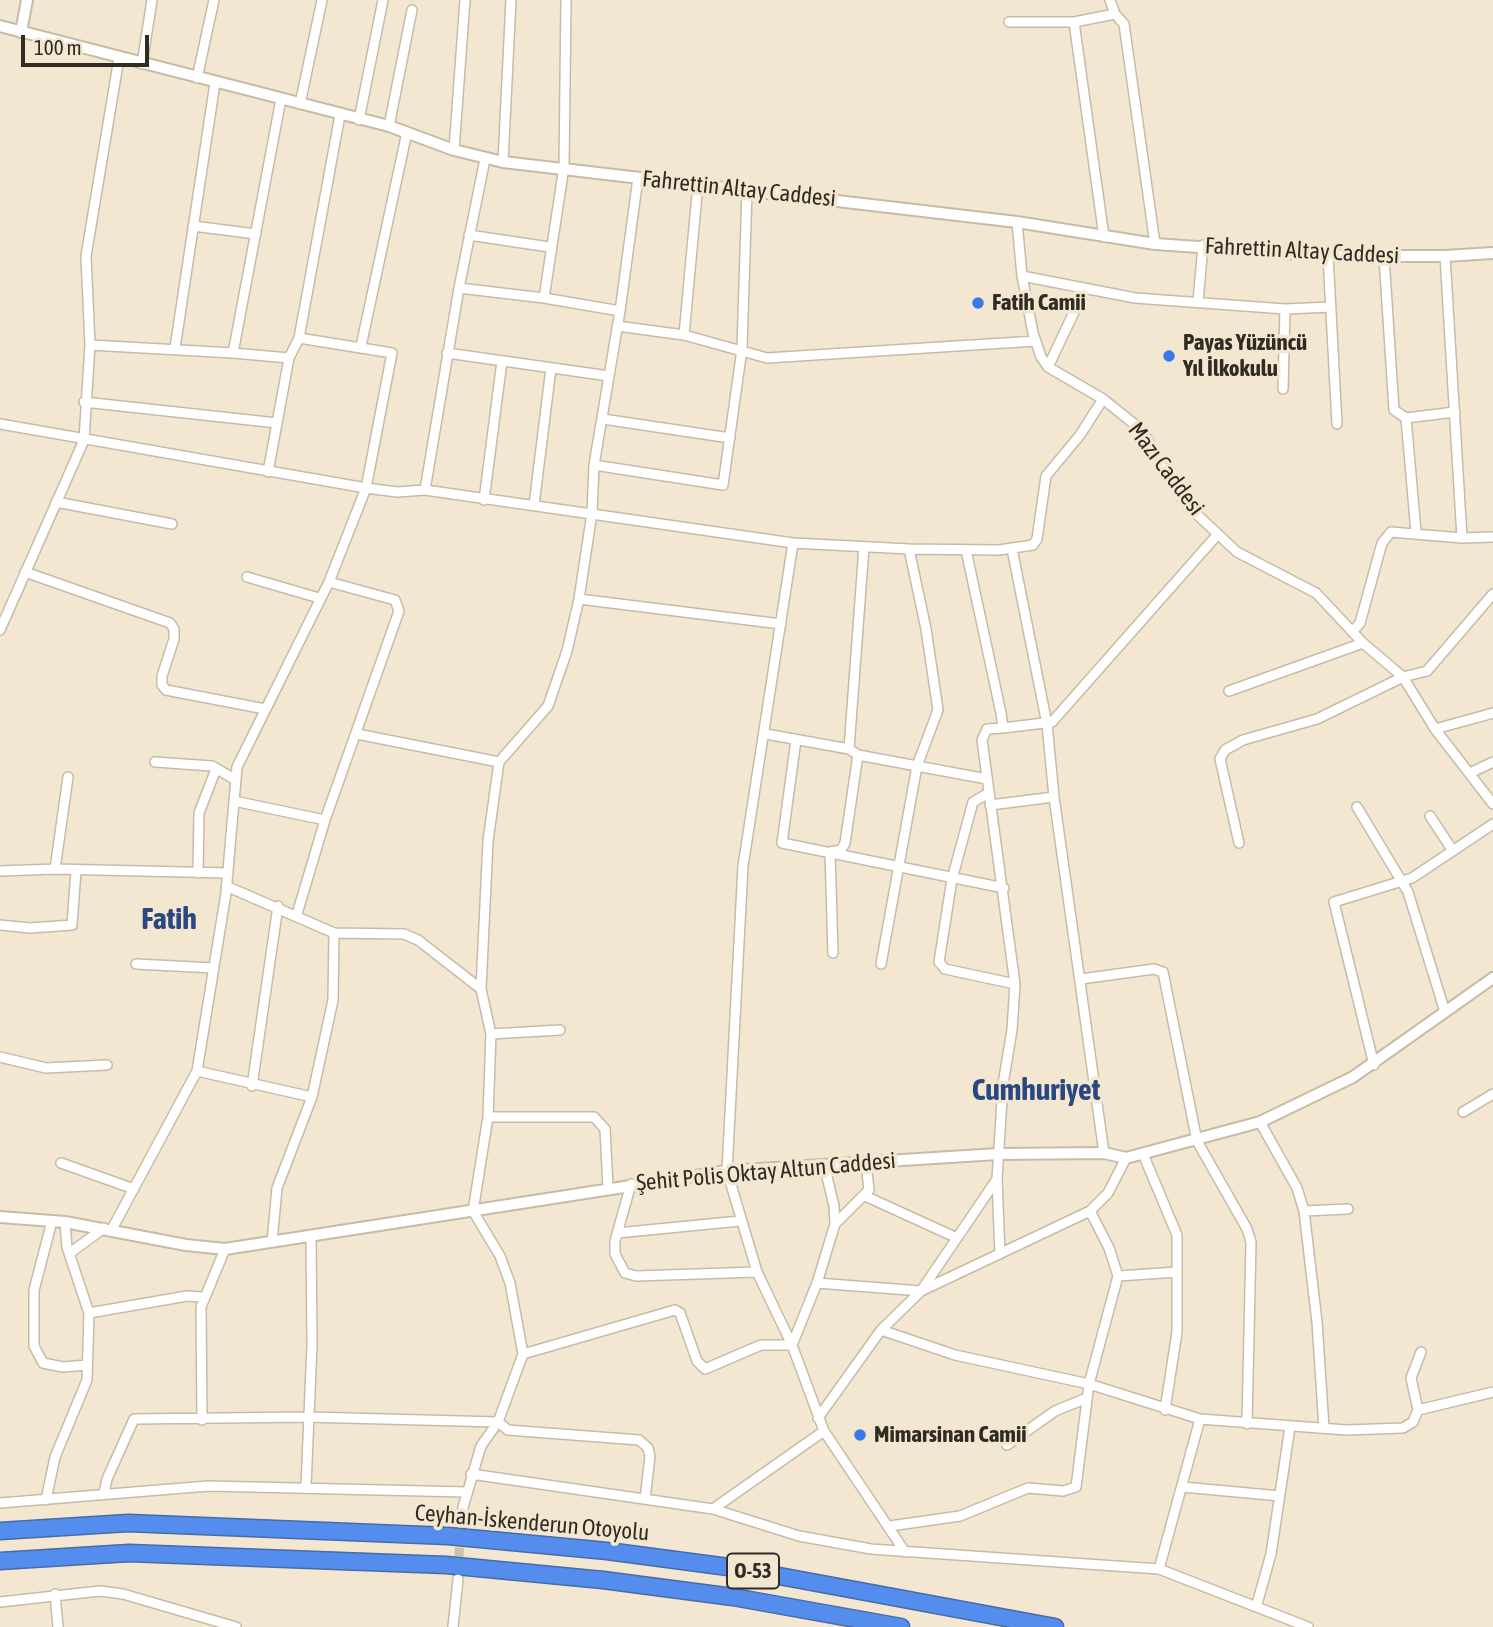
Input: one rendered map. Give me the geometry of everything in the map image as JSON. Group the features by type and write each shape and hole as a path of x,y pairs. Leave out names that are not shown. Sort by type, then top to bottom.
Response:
{"highway":[{"name":"Ceyhan-İskenderun Otoyolu","path":"0,1531 128,1523 448,1536 607,1551 736,1568 1055,1627"},
{"name":"O-53","path":"0,1561 129,1553 446,1565 603,1580 733,1597 901,1627"}],"street":[{"path":"21,32 27,0"},
{"path":"142,64 152,0"},
{"path":"197,78 214,0"},
{"path":"300,104 322,0"},
{"path":"359,120 383,0"},
{"path":"454,150 465,0"},
{"path":"503,162 511,0"},
{"path":"544,298 564,167 566,0"},
{"path":"1110,0 1115,14 1124,24 1155,244"},
{"path":"389,127 412,10"},
{"path":"1009,22 1074,22 1115,14"},
{"path":"1074,22 1104,237"},
{"name":"Fahrettin Altay Caddesi","path":"2,29 389,127 454,150 503,162 564,167 1017,222 1155,244 1203,245 1328,256 1445,256 1493,253"},
{"path":"0,629 84,440 84,402 90,345 86,256 119,58"},
{"path":"175,348 215,83"},
{"path":"233,353 281,99"},
{"path":"268,472 289,358 299,338 340,115"},
{"path":"362,346 407,132"},
{"path":"425,489 458,288 485,159"},
{"path":"462,1511 481,1446 498,1422 523,1354 503,1265 474,1211 488,1117 491,1034 481,989 488,841 499,762 548,706 567,651 579,599 592,513 594,465 620,311 638,178"},
{"path":"684,335 698,184"},
{"path":"594,465 723,485 742,349 747,191"},
{"path":"1017,222 1021,276 1036,341 1048,367"},
{"path":"193,226 256,234"},
{"path":"469,235 550,247"},
{"path":"1198,302 1203,245"},
{"path":"1328,256 1337,424"},
{"path":"1445,256 1462,538"},
{"path":"1384,257 1394,411 1406,418 1455,412"},
{"path":"1021,276 1135,299 1285,309 1331,307"},
{"path":"458,288 544,298 620,311"},
{"path":"1048,367 1085,289"},
{"path":"1283,390 1285,309"},
{"path":"617,326 684,335 767,358 1036,341"},
{"path":"70,1253 108,1229 134,1189 197,1071 228,873 237,767 328,582 366,488 393,356 389,351 299,338"},
{"path":"90,345 175,348 289,358"},
{"path":"447,353 609,376"},
{"path":"484,500 502,361"},
{"name":"Mazı Caddesi","path":"1048,367 1103,399 1143,431 1164,471 1188,506 1237,552 1316,593 1363,643 1403,677 1435,729 1493,804"},
{"path":"534,505 551,368"},
{"path":"0,424 366,488 397,492 425,489 484,500 793,543 909,549 1012,549 1033,545 1037,539 1046,476 1080,435 1103,399"},
{"path":"84,402 277,423"},
{"path":"1406,418 1416,533"},
{"path":"603,419 730,438"},
{"path":"56,502 172,524"},
{"path":"1352,632 1360,623 1386,537 1391,532 1462,538 1493,537"},
{"path":"1000,1254 996,1179 1003,1084 1012,1030 1015,984 983,733 1003,728 1047,724 1217,534"},
{"path":"793,543 766,734 751,805 743,866 727,1171 740,1221 758,1272 792,1345 824,1431 890,1525 905,1552"},
{"path":"849,749 864,547"},
{"path":"881,964 917,766 938,710 926,629 909,549"},
{"path":"1012,549 1047,724 1054,797 1082,979 1104,1153"},
{"path":"966,550 997,686 1003,728"},
{"path":"25,572 170,623 174,629 174,639 162,676 162,685 166,691 265,709"},
{"path":"247,577 319,598"},
{"path":"297,914 325,820 399,605 395,600 328,582"},
{"path":"1239,843 1220,759 1225,750 1243,740 1317,719 1403,677 1427,671 1493,594"},
{"path":"579,599 781,624"},
{"path":"1229,691 1363,643"},
{"path":"1435,729 1493,713"},
{"path":"356,734 499,762"},
{"path":"766,734 849,749 858,755 987,779"},
{"path":"796,740 782,843 1004,888"},
{"path":"830,852 841,850 845,843 858,755"},
{"path":"155,762 216,769 236,780"},
{"path":"1470,773 1493,762"},
{"path":"198,873 199,813 216,769"},
{"path":"55,869 68,777"},
{"path":"989,793 973,802 952,879 940,965 945,969 1015,984"},
{"path":"990,804 1054,797"},
{"path":"234,801 325,820"},
{"path":"1357,807 1403,881 1445,1012"},
{"path":"1430,816 1453,851"},
{"path":"1374,1065 1334,902 1403,881 1493,824"},
{"path":"830,852 833,953"},
{"path":"0,872 55,869 228,873"},
{"path":"0,925 30,928 72,926 76,870"},
{"path":"226,886 297,914 334,933 404,934 418,940 481,989"},
{"path":"252,1086 278,906"},
{"path":"272,1242 277,1188 313,1097 332,1000 334,933"},
{"path":"136,964 214,968"},
{"path":"1082,979 1154,969 1163,972 1197,1141 1251,1242 1247,1424"},
{"name":"Şehit Polis Oktay Altun Caddesi","path":"0,1217 65,1222 186,1245 225,1249 474,1211 608,1187 727,1171 998,1154 1104,1153 1126,1158 1197,1141 1259,1122 1374,1065 1493,978"},
{"path":"491,1034 560,1030"},
{"path":"0,1057 46,1068 107,1065"},
{"path":"197,1071 252,1086 313,1097"},
{"path":"1463,1112 1493,1094"},
{"path":"488,1117 594,1117 605,1129 608,1187"},
{"path":"1259,1122 1297,1188 1304,1211 1324,1429"},
{"path":"1143,1154 1177,1236 1177,1332 1165,1410"},
{"path":"817,1283 920,1291 1090,1211 1108,1193 1126,1158"},
{"path":"61,1163 134,1189"},
{"path":"835,1224 869,1190 866,1163"},
{"path":"792,1345 817,1283 835,1224 834,1206 824,1164"},
{"path":"818,1418 881,1330 920,1291 996,1179"},
{"path":"631,1184 617,1234 615,1254 625,1273 636,1276 758,1272"},
{"path":"864,1196 955,1237"},
{"path":"1304,1211 1348,1209"},
{"path":"890,1525 960,1516 1028,1488 1063,1491 1076,1487 1089,1384 1118,1276 1109,1248 1090,1211"},
{"path":"52,1221 34,1290 34,1346 43,1363 87,1365"},
{"path":"617,1234 740,1221"},
{"path":"46,1500 55,1457 83,1391 87,1365 89,1313 70,1253 65,1222"},
{"path":"306,1486 312,1345 311,1236"},
{"path":"202,1420 199,1331 202,1297 225,1249"},
{"path":"1118,1276 1177,1272"},
{"path":"89,1313 187,1296 202,1297"},
{"path":"523,1354 675,1310 680,1313 697,1361 705,1369 761,1345 792,1345"},
{"path":"881,1330 954,1355 1089,1384 1200,1419 1324,1429 1403,1427 1413,1422 1418,1410 1411,1378 1421,1352"},
{"path":"1418,1410 1493,1392"},
{"path":"1007,1445 1055,1411 1087,1398"},
{"path":"104,1493 107,1479 134,1419 143,1416 202,1420 308,1417 498,1422 508,1430 639,1440 648,1448 650,1456 645,1499"},
{"path":"1159,1569 1200,1419"},
{"path":"1257,1604 1271,1554 1290,1427"},
{"path":"713,1509 824,1431"},
{"path":"471,1475 713,1509 826,1542 905,1552 1159,1569 1257,1604 1308,1627"},
{"path":"0,1503 208,1486 306,1486 466,1492"},
{"path":"1183,1487 1280,1496"},
{"path":"453,1627 458,1579"},
{"path":"0,1602 100,1591 122,1594 236,1627"},
{"path":"55,1594 58,1627"},
{"path":"194,1627 196,1615"}],"tunnel":[{"path":"458,1570 462,1511"}],"place":[{"name":"Fatih Camii","path":"978,303"},
{"name":"Payas Yüzüncü Yıl İlkokulu","path":"1169,356"},
{"name":"Mimarsinan Camii","path":"860,1435"}],"district":[{"name":"Fatih","path":"169,920"},
{"name":"Cumhuriyet","path":"1036,1091"}]}
